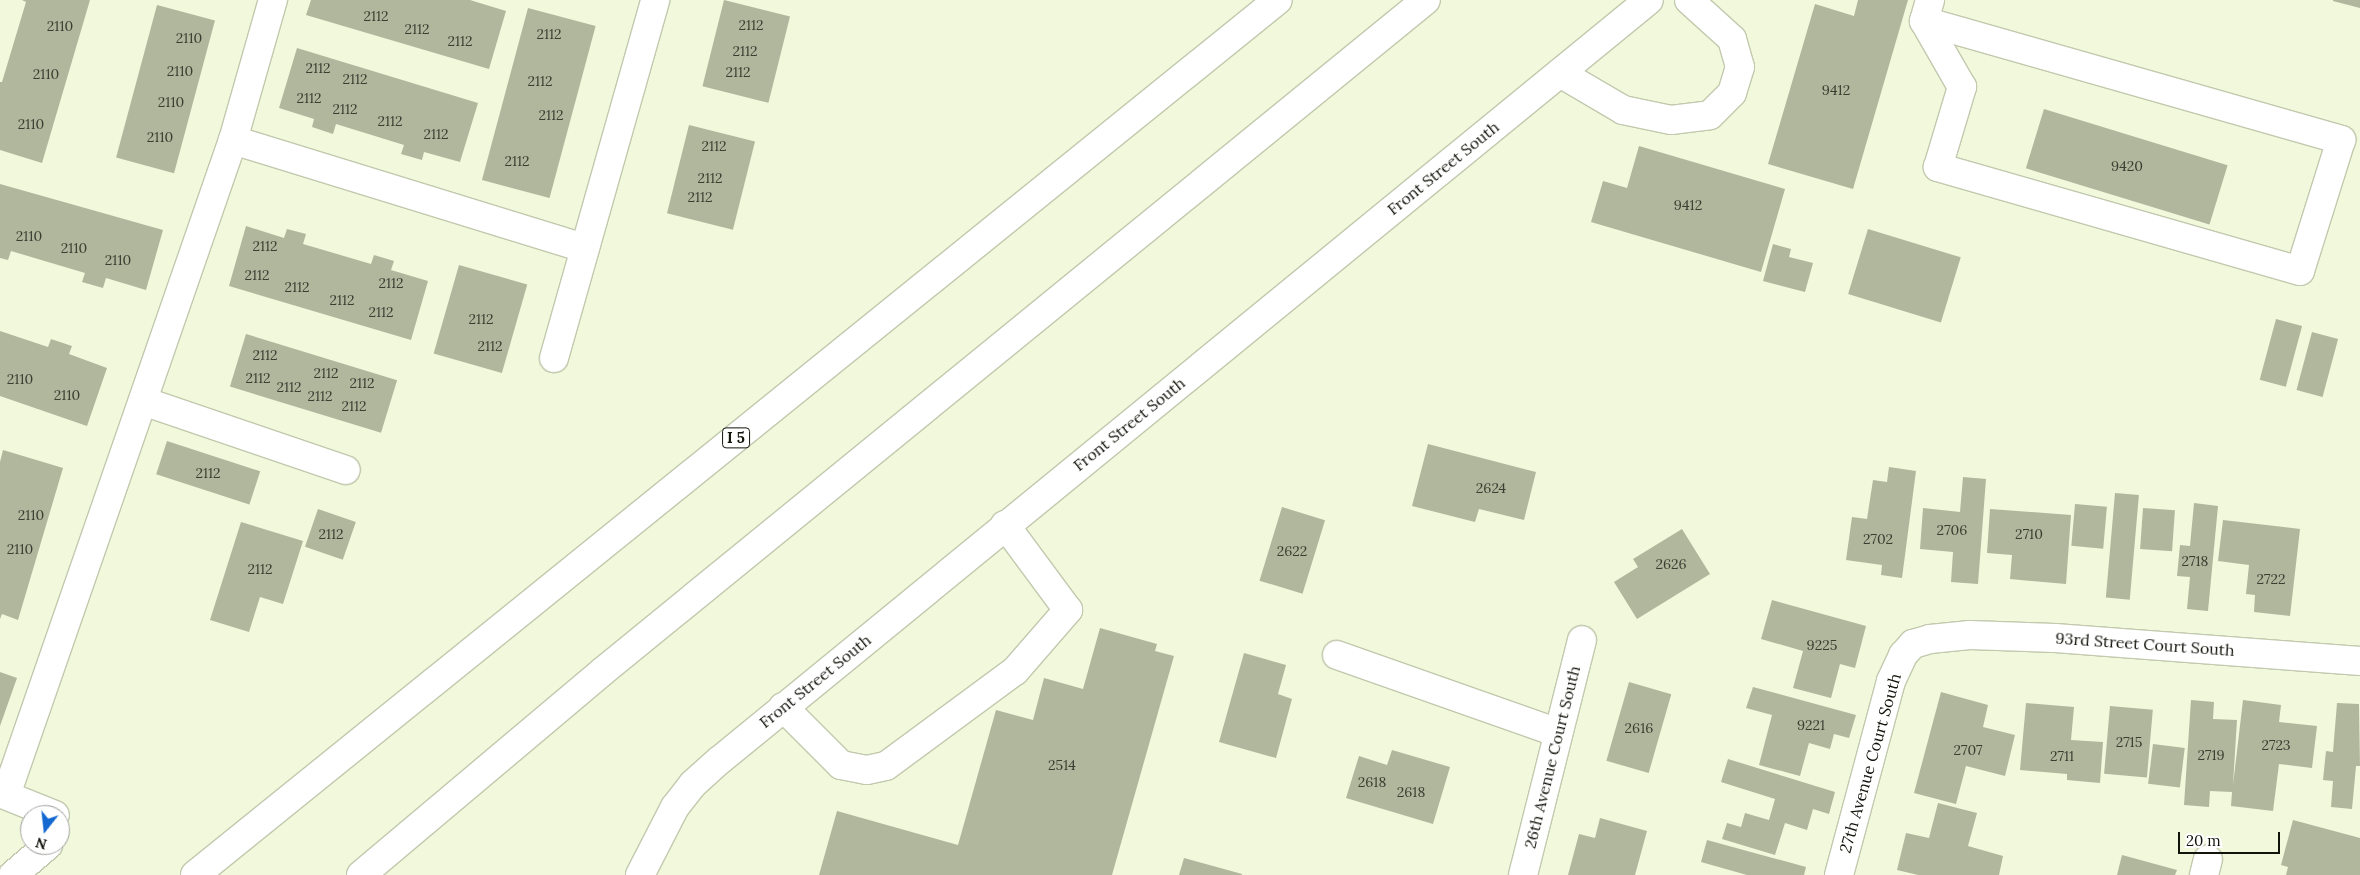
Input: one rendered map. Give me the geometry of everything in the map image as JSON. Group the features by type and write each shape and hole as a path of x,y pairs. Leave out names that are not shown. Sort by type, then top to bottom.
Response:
{"main road":[{"path":"32,805 3,794 143,401 233,140 273,0"},
{"path":"554,358 655,0"},
{"name":"I 5","path":"195,875 1278,0"},
{"path":"361,875 609,666 1426,0"},
{"name":"Front Street South","path":"640,875 658,835 693,784 783,707 1649,0"},
{"path":"1560,73 1622,110 1671,120 1710,115 1732,93 1740,67 1732,39 1689,0"},
{"path":"1927,11 2341,140 2300,271 1938,167 1962,87 1927,11"},
{"path":"233,140 585,248"},
{"path":"143,401 346,470"},
{"path":"783,707 841,765 867,770 886,766 1015,672 1068,610 1005,526"},
{"name":"93rd Street Court South","path":"1930,639 1970,635 2055,638 2360,661"},
{"name":"27th Avenue Court South","path":"1839,875 1891,681 1903,655 1913,644 1930,639"},
{"name":"26th Avenue Court South","path":"1523,875 1582,640"},
{"path":"1337,654 1558,733"},
{"path":"12,875 36,855"}],"building":[{"path":"22,0 90,0 42,163 0,150 0,82 2,82 26,2"},
{"path":"311,0 470,0 506,11 489,69 306,15"},
{"path":"724,0 790,16 768,103 702,86"},
{"path":"1858,0 1908,0 1853,189 1768,164 1815,4 1854,16"},
{"path":"2360,0 2360,8 2333,1"},
{"path":"157,5 215,21 174,173 116,158"},
{"path":"528,8 596,26 550,198 482,180"},
{"path":"297,48 478,103 460,162 424,152 422,160 401,154 404,145 336,124 333,134 312,127 314,119 279,108"},
{"path":"2044,109 2228,165 2209,224 2026,168"},
{"path":"689,125 755,141 733,230 667,213"},
{"path":"1639,146 1785,189 1761,272 1591,222 1603,181 1627,188"},
{"path":"0,184 163,230 146,290 106,278 103,288 82,282 85,273 11,251 8,260 0,258"},
{"path":"246,226 284,238 287,229 306,234 303,244 371,264 374,255 394,261 391,270 428,281 411,340 229,286"},
{"path":"1868,229 1961,257 1941,322 1848,294"},
{"path":"1773,244 1791,249 1789,257 1813,263 1805,292 1763,281"},
{"path":"459,265 527,285 502,373 434,353"},
{"path":"2276,319 2302,326 2286,387 2260,380"},
{"path":"0,331 48,347 51,339 72,346 69,354 107,368 87,426 0,396"},
{"path":"2312,332 2338,339 2323,397 2296,390"},
{"path":"246,334 397,380 381,433 230,387"},
{"path":"167,441 260,471 249,505 156,474"},
{"path":"1428,444 1536,472 1524,520 1479,509 1475,522 1412,506"},
{"path":"3,450 63,468 18,620 2,614 0,619 0,462"},
{"path":"1889,467 1916,471 1902,578 1881,575 1882,565 1846,560 1852,517 1867,519 1873,480 1887,482"},
{"path":"1963,477 1986,479 1978,584 1951,582 1953,552 1920,549 1923,508 1960,512"},
{"path":"2115,493 2139,495 2130,600 2106,598"},
{"path":"2194,503 2218,506 2208,611 2187,609 2190,577 2177,576 2180,545 2190,546"},
{"path":"2075,504 2107,507 2103,549 2071,546"},
{"path":"1282,507 1325,520 1303,594 1259,581"},
{"path":"2143,508 2175,510 2172,551 2140,549"},
{"path":"318,509 356,522 343,560 305,547"},
{"path":"1990,509 2071,515 2066,584 2010,579 2012,555 1987,553"},
{"path":"2223,520 2300,529 2290,616 2254,612 2255,595 2246,594 2249,565 2218,561"},
{"path":"241,522 303,541 283,604 260,597 249,632 210,620"},
{"path":"1682,529 1710,574 1637,619 1614,582 1638,567 1633,559"},
{"path":"1772,600 1866,626 1855,668 1840,664 1831,698 1793,688 1803,651 1761,639"},
{"path":"1100,628 1157,644 1155,651 1174,656 1112,875 819,875 837,811 958,845 996,710 1033,720 1044,678 1083,689"},
{"path":"1244,653 1286,665 1278,694 1292,699 1276,758 1219,742"},
{"path":"0,672 17,678 0,726"},
{"path":"1629,682 1671,694 1649,773 1606,761"},
{"path":"1753,687 1856,715 1849,738 1834,734 1830,749 1809,743 1800,776 1759,765 1772,715 1746,708"},
{"path":"1941,692 1988,705 1983,727 2015,735 2005,776 1966,766 1956,804 1914,793"},
{"path":"2191,700 2214,702 2213,719 2237,720 2233,785 2243,700 2281,705 2279,722 2317,726 2312,768 2279,764 2273,811 2231,806 2232,792 2210,791 2209,807 2184,805"},
{"path":"2026,703 2074,707 2071,740 2103,742 2100,783 2067,780 2067,774 2020,770"},
{"path":"2337,703 2359,704 2360,766 2356,766 2352,809 2331,807 2333,781 2323,780 2326,751 2333,752"},
{"path":"2110,706 2153,710 2147,777 2104,774"},
{"path":"2153,744 2185,748 2180,788 2148,784"},
{"path":"1392,750 1450,767 1433,824 1346,798 1359,756 1387,765"},
{"path":"1728,759 1835,792 1829,814 1813,809 1807,830 1785,823 1775,855 1722,839 1727,823 1741,827 1745,813 1769,820 1775,799 1721,782"},
{"path":"1938,803 1977,813 1968,846 2003,856 1999,875 1918,875 1897,870 1906,833 1929,838"},
{"path":"1600,818 1647,831 1635,875 1568,875 1579,834 1595,838"},
{"path":"2293,820 2360,838 2360,875 2286,875 2288,867 2281,865"},
{"path":"1707,840 1806,867 1804,875 1747,875 1701,862"},
{"path":"2122,855 2177,870 2175,875 2117,875"},
{"path":"1184,858 1242,874 1242,875 1179,875"}]}
